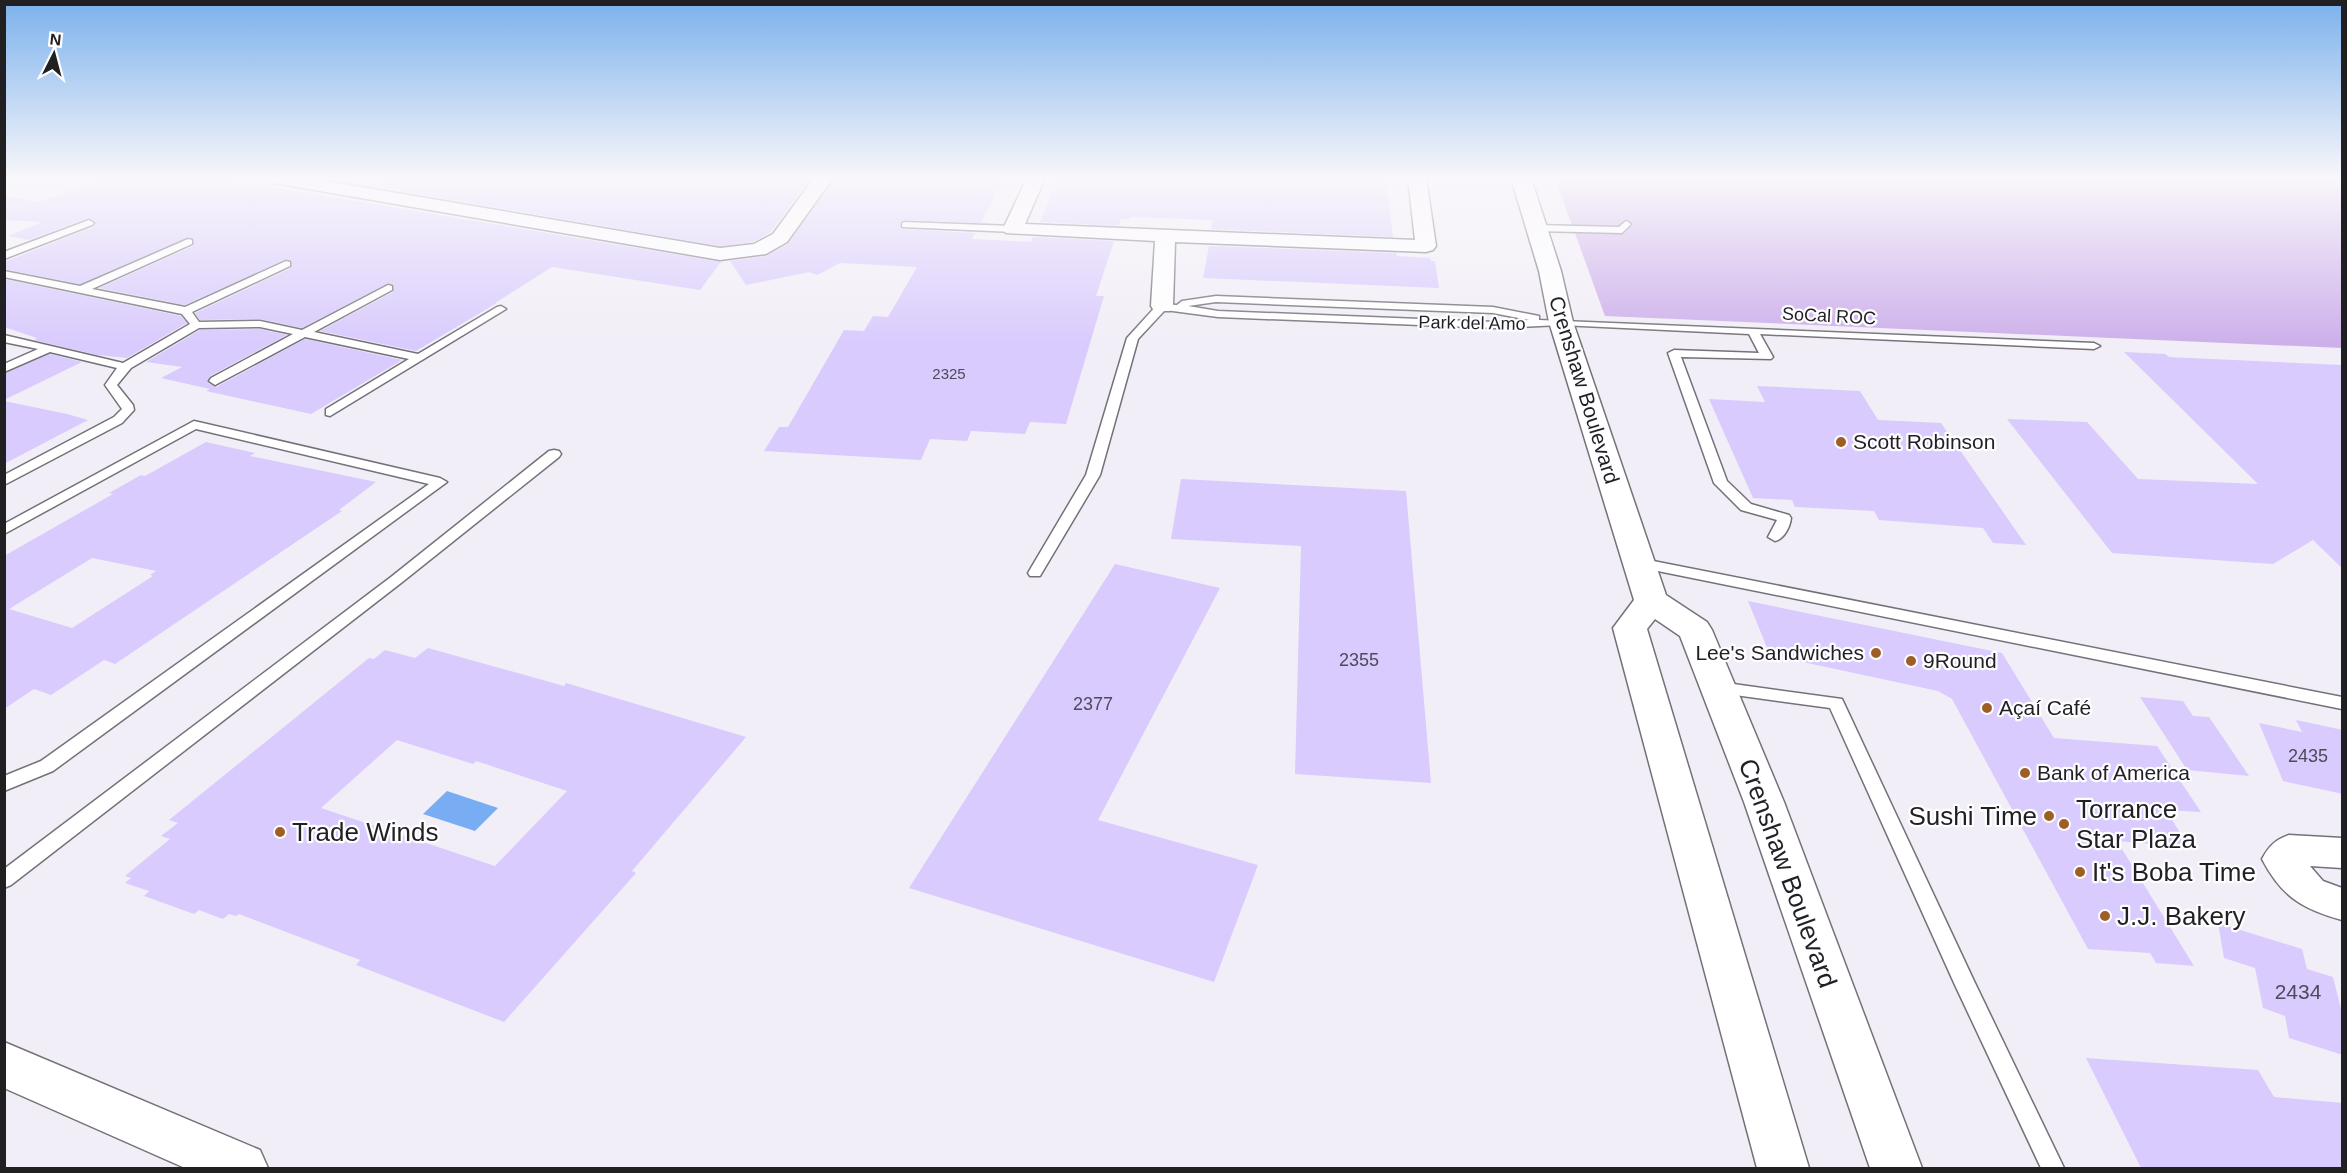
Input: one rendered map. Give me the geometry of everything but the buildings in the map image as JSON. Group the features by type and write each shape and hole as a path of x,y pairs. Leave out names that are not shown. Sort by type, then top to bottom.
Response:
{"main road":[{"name":"Crenshaw Boulevard","path":"1537,233 1561,322 1650,601 1695,630 1764,802 1896,1168"},
{"path":"1650,601 1630,628 1677,801 1783,1168"},
{"path":"4,1064 242,1168"}],"street":[{"path":"596,233 720,254 759,250 780,238 784,233"},
{"path":"1094,233 1426,246 1424,233"},
{"path":"1162,306 1165,236"},
{"path":"2343,853 2289,850 2281,858 2309,892 2343,904"}],"lane":[{"path":"4,256 64,233"},
{"path":"80,290 188,242"},
{"path":"4,274 186,311 286,264"},
{"path":"215,381 388,288"},
{"path":"1035,573 1093,475 1133,338 1162,306"},
{"name":"Park del Amo","path":"1162,306 1230,315 1495,325 1561,322"},
{"path":"330,412 501,309"},
{"path":"186,311 195,325"},
{"name":"SoCal ROC","path":"1561,322 2094,346"},
{"path":"4,481 118,420 128,410 127,405 111,385 113,379 126,367 188,332 195,325 260,324 420,358"},
{"path":"1752,331 1767,357 1674,353 1721,483 1746,507 1784,518 1783,525 1774,537"},
{"path":"4,338 126,367"},
{"path":"4,369 48,349"},
{"path":"4,530 194,426 440,482 47,766 4,784"},
{"path":"4,880 396,580 554,454"},
{"path":"1638,563 2343,703"},
{"path":"1719,688 1836,703 1965,986 2053,1168"}],"shaded area":[{"path":"1575,233 2342,233 2342,348 1605,316"}],"water":[{"path":"447,791 498,808 475,831 423,814"}],"place":[{"name":"Scott Robinson","path":"1841,442"},
{"name":"Lee's Sandwiches","path":"1876,653"},
{"name":"9Round","path":"1911,661"},
{"name":"Açaí Café","path":"1987,708"},
{"name":"Bank of America","path":"2025,773"},
{"name":"Sushi Time","path":"2049,816"},
{"name":"Torrance Star Plaza","path":"2064,824"},
{"name":"Trade Winds","path":"280,832"},
{"name":"It's Boba Time","path":"2080,872"},
{"name":"J.J. Bakery","path":"2105,916"}]}
